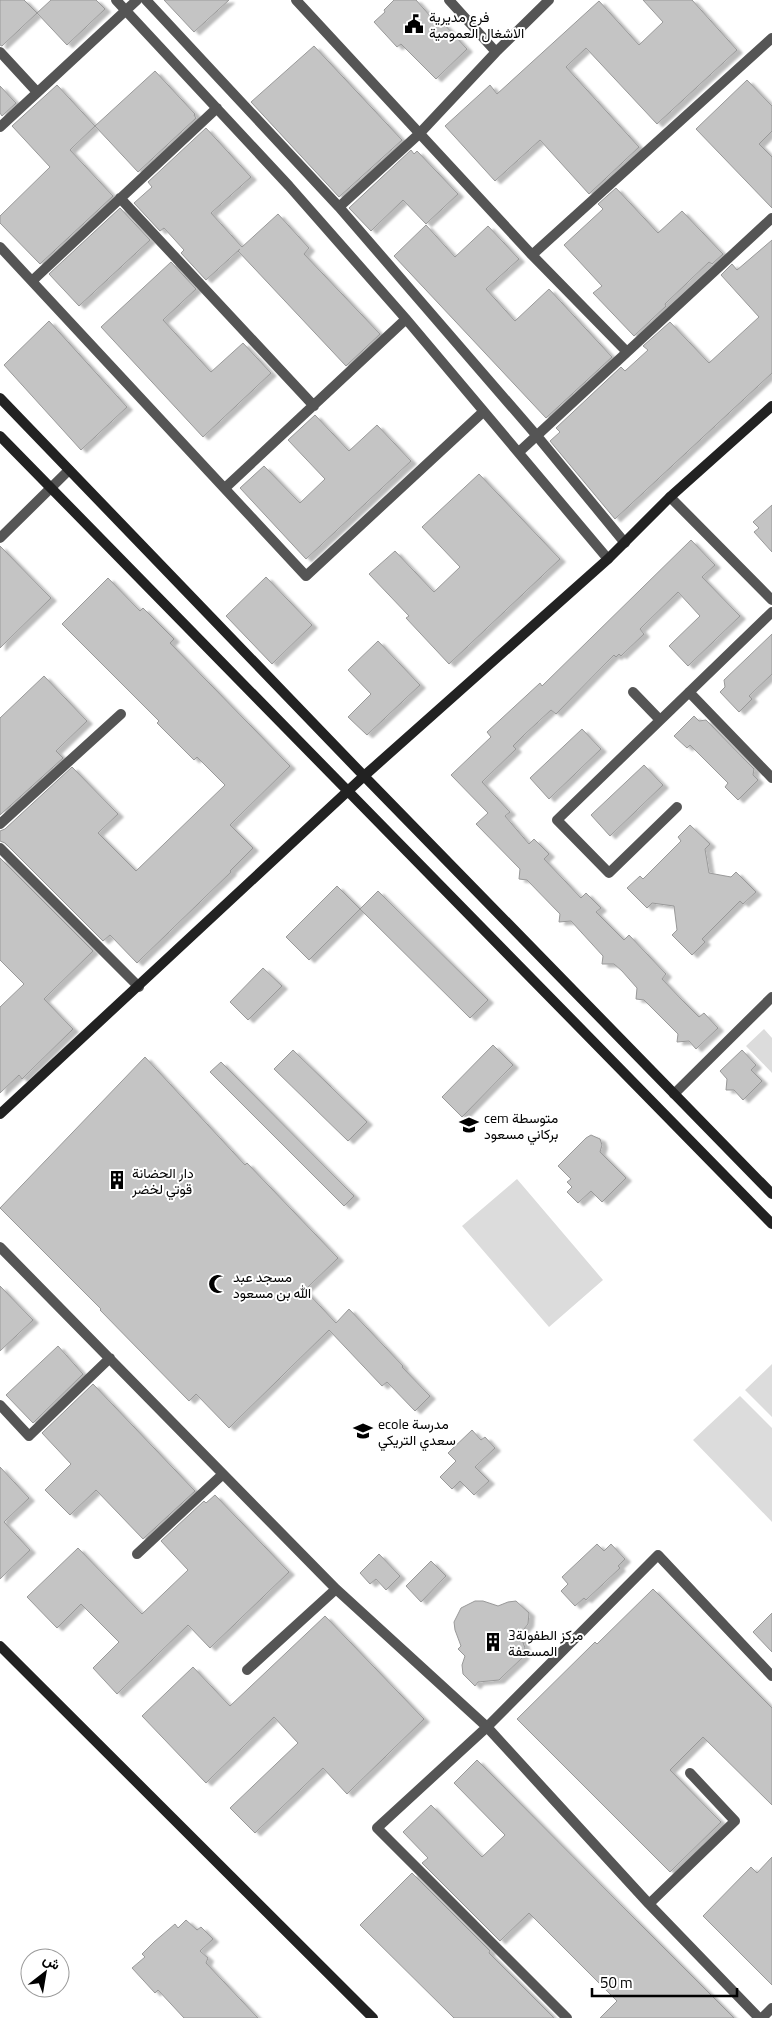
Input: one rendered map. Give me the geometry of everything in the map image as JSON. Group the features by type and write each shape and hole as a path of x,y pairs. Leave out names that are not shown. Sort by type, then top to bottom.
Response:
{"main road":[{"path":"0,398 364,776 772,1194"},
{"path":"2,1109 138,987 364,776 608,559 670,497 772,406"},
{"path":"0,436 49,488 350,791 772,1224"},
{"path":"0,1646 373,2018"}],"street":[{"path":"116,0 289,186 406,319 608,559"},
{"path":"0,126 137,0"},
{"path":"146,0 339,206 538,436 625,543"},
{"path":"296,0 419,134 627,352"},
{"path":"449,0 496,52"},
{"path":"339,206 419,134 496,52 550,0"},
{"path":"532,254 772,38"},
{"path":"0,52 37,92"},
{"path":"32,281 217,108"},
{"path":"120,198 314,406"},
{"path":"519,452 772,218"},
{"path":"0,247 306,576 483,412"},
{"path":"225,488 406,319"},
{"path":"0,538 69,470"},
{"path":"670,497 772,600"},
{"path":"677,807 609,873 557,820 772,612"},
{"path":"633,692 660,720"},
{"path":"689,692 772,778"},
{"path":"0,824 121,714"},
{"path":"0,848 138,987"},
{"path":"674,1094 772,997"},
{"path":"0,1247 336,1589 488,1727 650,1904 760,2018 772,2008"},
{"path":"0,1405 29,1436 110,1358"},
{"path":"137,1554 223,1474"},
{"path":"567,2018 377,1828 488,1727 658,1555 772,1676"},
{"path":"247,1670 336,1589"},
{"path":"650,1904 735,1821 690,1773"}],"shaded area":[{"path":"764,1029 772,1038 772,1073 746,1046"},
{"path":"517,1179 603,1280 549,1327 462,1226"},
{"path":"772,1364 772,1417 745,1390"},
{"path":"740,1396 772,1428 772,1522 693,1440"}],"building":[{"path":"0,0 24,0 37,13 2,46 0,45"},
{"path":"51,0 96,0 105,9 67,45 37,13"},
{"path":"164,0 229,0 194,32"},
{"path":"394,0 416,0 439,26 443,23 467,49 436,79 401,44 397,47 374,22"},
{"path":"643,0 692,0 737,50 657,124 586,48 566,67 639,147 589,194 540,140 495,181 445,126 490,85 497,94 599,1 639,45 663,22"},
{"path":"314,46 402,140 339,197 251,102"},
{"path":"155,71 195,114 196,118 138,172 95,126"},
{"path":"747,80 772,106 772,131 759,144 772,157 772,208 696,129"},
{"path":"57,85 95,126 70,150 113,196 40,264 0,223 0,216 50,167 12,126"},
{"path":"0,86 16,103 2,116 0,113"},
{"path":"206,128 251,177 211,213 242,247 278,214 309,248 304,254 380,334 346,366 238,251 240,249 206,280 181,253 184,250 164,228 160,231 134,203 152,187 148,182"},
{"path":"411,150 414,154 417,151 458,194 426,224 403,200 371,231 349,208"},
{"path":"616,188 658,233 682,211 723,254 712,264 709,262 634,336 593,293 602,286 564,245 603,209 598,204"},
{"path":"120,208 150,240 79,306 49,274"},
{"path":"426,225 455,257 488,226 519,259 486,289 515,321 549,289 612,357 546,418 394,256"},
{"path":"772,240 772,373 615,519 550,441 560,432 556,428 621,367 625,371 648,350 643,346 670,322 709,363 759,317 721,275 732,264 737,270"},
{"path":"171,262 196,289 163,320 211,372 243,343 271,373 203,437 101,327"},
{"path":"49,321 127,407 81,450 4,365"},
{"path":"315,415 349,451 377,425 411,461 306,559 240,488 264,466 300,503 325,479 288,440"},
{"path":"479,474 560,559 449,664 406,618 409,616 369,574 395,551 434,592 460,567 422,527"},
{"path":"772,505 772,552 754,532 759,528 753,522"},
{"path":"691,540 715,565 702,577 740,616 688,666 669,646 700,616 678,592 640,629 644,634 621,656 619,654 616,657 614,655 556,714 551,710 513,746 516,749 482,782 510,812 505,816 529,844 534,839 549,854 544,859 581,898 586,893 601,908 596,912 624,940 629,935 666,974 662,979 683,1001 699,1017 704,1013 718,1028 696,1049 689,1041 677,1042 678,1034 644,1000 636,999 637,988 622,971 614,964 602,964 603,956 571,921 559,922 560,914 527,880 519,879 520,869 476,824 488,813 451,775 491,737 487,732 540,683 542,686"},
{"path":"0,546 51,598 0,648"},
{"path":"266,577 312,625 272,664 226,616"},
{"path":"108,578 140,611 143,608 174,639 170,643 290,766 230,825 253,848 231,872 137,963 110,935 103,941 5,843 0,841 0,831 5,829 72,767 118,814 98,833 136,871 225,785 197,757 194,760 157,723 159,721 62,624"},
{"path":"772,634 772,674 749,696 752,699 739,712 720,692 725,687 724,680"},
{"path":"378,641 420,685 367,735 348,717 371,694 348,670"},
{"path":"44,676 87,721 56,751 63,758 0,815 0,718"},
{"path":"694,716 699,721 706,720 754,769 753,775 758,780 738,800 725,787 728,783 690,745 687,748 674,736"},
{"path":"582,729 601,749 549,799 530,778"},
{"path":"644,765 663,785 610,836 591,815"},
{"path":"690,825 710,844 705,849 709,873 731,877 736,872 756,892 743,904 740,901 702,939 705,942 692,955 672,935 677,930 674,906 652,903 647,908 627,888 640,876 643,879 681,841 678,837"},
{"path":"0,858 93,951 44,999 73,1029 22,1079 19,1075 0,1093 0,1007 24,984 0,960"},
{"path":"337,886 360,909 309,960 286,937"},
{"path":"378,891 488,1000 470,1018 360,909"},
{"path":"263,968 282,986 248,1020 230,1002"},
{"path":"493,1045 513,1065 462,1117 442,1097"},
{"path":"293,1050 367,1122 348,1141 274,1069"},
{"path":"742,1050 756,1065 751,1070 762,1081 743,1100 734,1090 726,1090 727,1079 720,1071"},
{"path":"145,1057 245,1165 247,1163 338,1258 305,1290 336,1323 349,1309 403,1366 430,1396 415,1411 387,1382 382,1386 329,1330 229,1428 196,1394 189,1401 0,1208"},
{"path":"221,1062 354,1196 344,1206 210,1072"},
{"path":"591,1135 600,1139 602,1145 600,1152 626,1178 602,1202 591,1191 578,1203 567,1192 572,1187 567,1182 571,1179 558,1166"},
{"path":"0,1286 33,1320 0,1351"},
{"path":"58,1346 83,1374 33,1423 6,1395"},
{"path":"93,1384 195,1491 143,1539 96,1490 70,1515 45,1490 71,1464 42,1433"},
{"path":"472,1430 481,1440 485,1437 495,1448 475,1467 489,1481 474,1495 460,1481 452,1489 440,1477 456,1461 448,1453"},
{"path":"0,1467 29,1498 4,1522 30,1550 0,1579"},
{"path":"215,1495 289,1572 210,1648 188,1625 117,1694 93,1668 119,1642 81,1604 57,1628 27,1597 78,1548 142,1614 188,1570 161,1541 204,1501 206,1503"},
{"path":"597,1544 604,1551 611,1544 625,1559 618,1566 620,1568 586,1600 584,1598 575,1606 561,1591 568,1584 562,1577"},
{"path":"379,1554 400,1576 386,1590 376,1579 370,1584 360,1573"},
{"path":"431,1561 446,1576 421,1602 406,1586"},
{"path":"653,1589 772,1708 772,1805 703,1737 670,1770 721,1822 670,1872 517,1719 595,1642 597,1644"},
{"name":"3مركز الطفولة المسعفة","path":"475,1601 483,1601 498,1606 516,1601 529,1613 528,1624 520,1634 525,1648 523,1657 499,1680 478,1682 475,1686 463,1674 462,1665 465,1656 458,1649 461,1646 454,1622 461,1608"},
{"path":"772,1613 772,1652 753,1632"},
{"path":"325,1616 424,1719 347,1794 323,1768 255,1833 230,1808 298,1743 274,1717 206,1783 142,1716 193,1667 230,1706"},
{"path":"477,1760 734,2018 600,2018 617,2001 529,1913 500,1941 422,1863 428,1858 403,1832 431,1805 482,1857 505,1835 454,1783"},
{"path":"772,1857 772,1985 703,1916 751,1867 757,1873"},
{"path":"412,1873 554,2018 454,2018 360,1925"},
{"path":"186,1920 197,1930 201,1927 213,1939 200,1951 208,1958 206,1963 258,2018 184,2018 158,1990 155,1993 132,1968 145,1957 142,1954 154,1942 175,1924 178,1928"}],"place":[{"name":"فرع مديرية الاشغال العمومية","path":"414,24"},
{"name":"cem متوسطة بركاني مسعود","path":"469,1125"},
{"name":"دار الحضانة قوتي لخضر","path":"117,1180"},
{"name":"مسجد عبد الله بن مسعود","path":"218,1284"},
{"name":"ecole مدرسة سعدي التريكي","path":"363,1431"},
{"name":"3مركز الطفولة المسعفة","path":"493,1642"}]}
